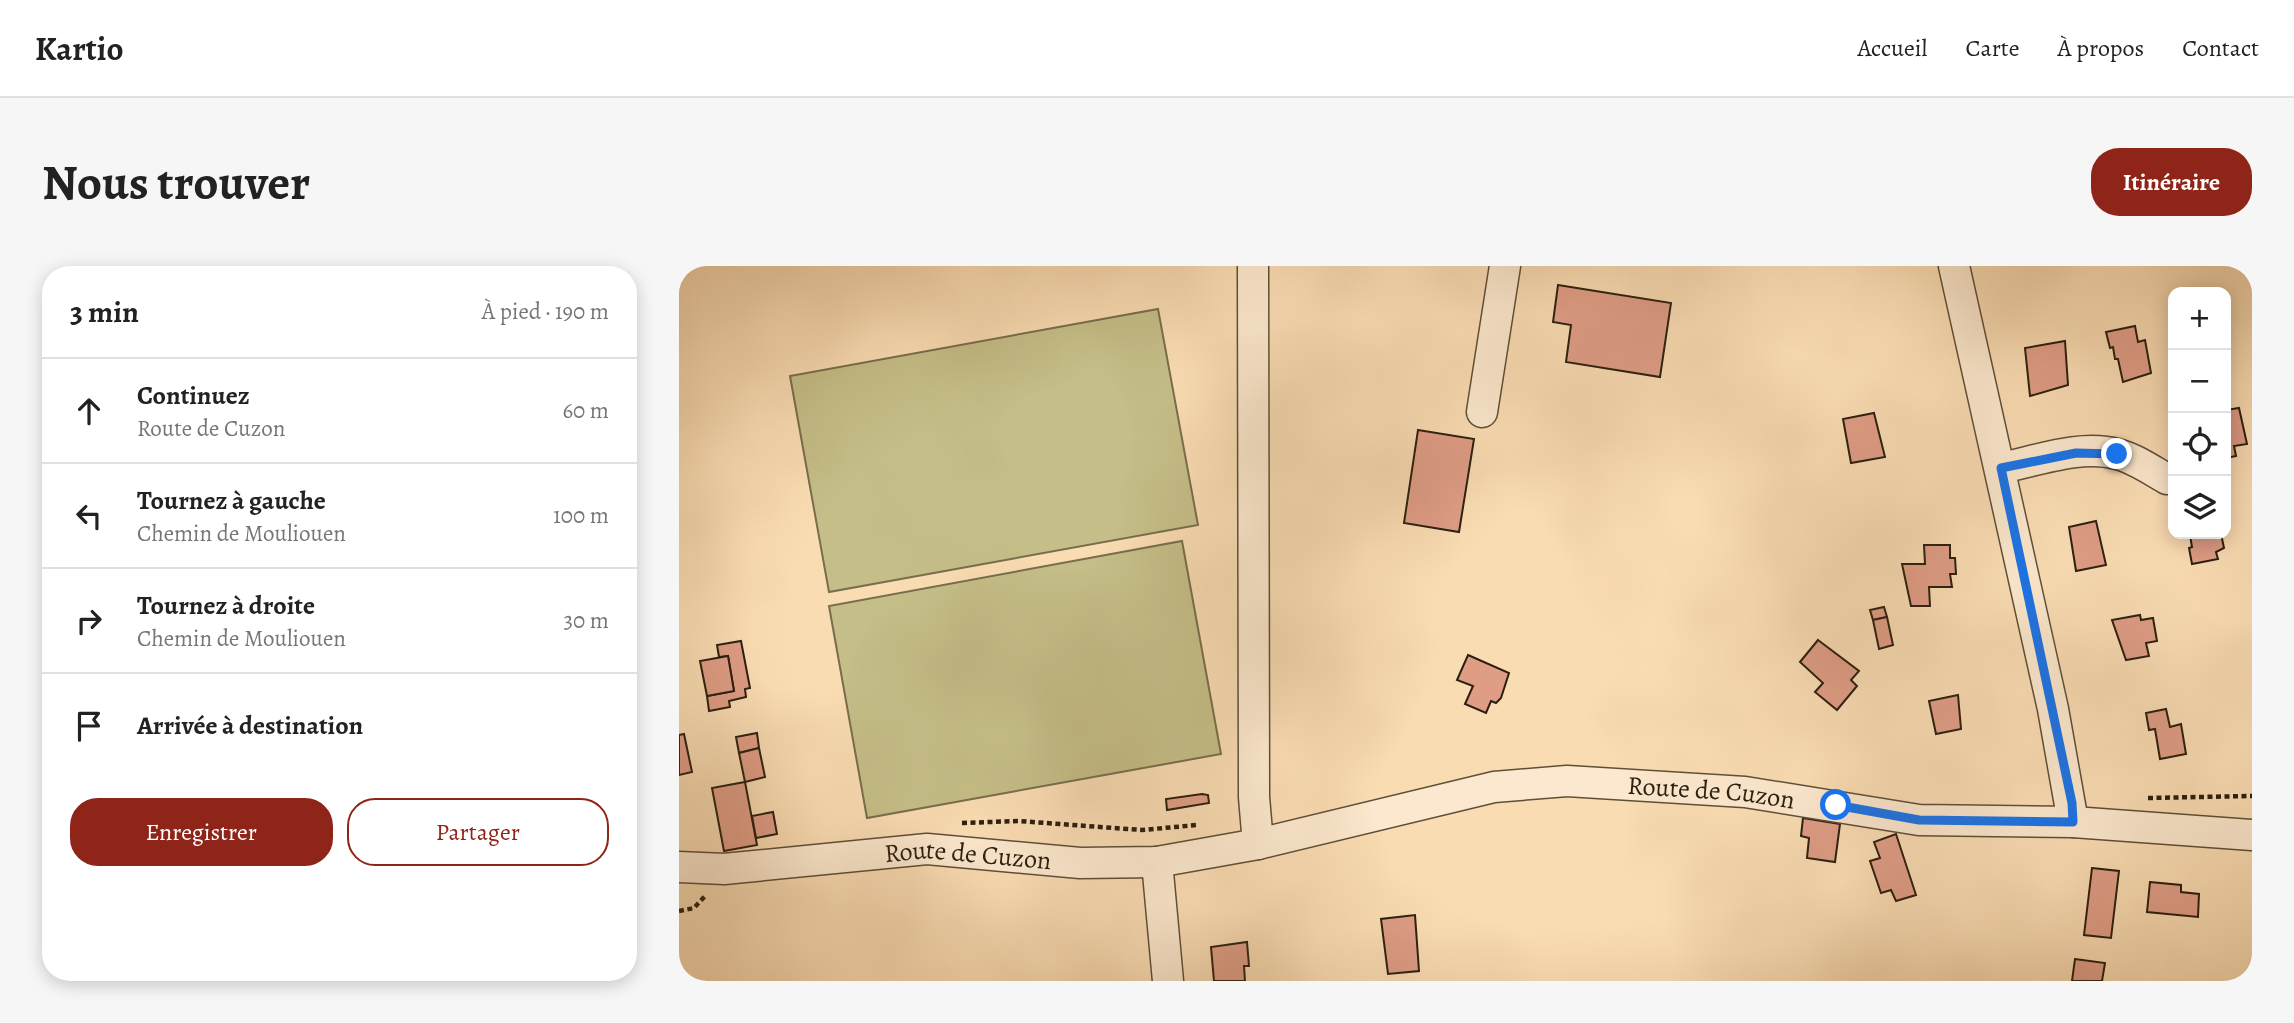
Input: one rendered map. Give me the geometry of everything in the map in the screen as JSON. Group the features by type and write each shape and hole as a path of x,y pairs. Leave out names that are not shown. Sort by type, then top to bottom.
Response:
{"street":[{"path":"1253,266 1254,797 1258,844"},
{"path":"1482,412 1505,266"},
{"path":"1954,266 2001,468 2064,762 2073,822"},
{"path":"2001,468 2076,453 2106,452 2128,458 2167,479"},
{"name":"Route de Cuzon","path":"679,867 724,869 927,849 1089,863 1157,862 1258,844 1494,787 1538,782 1745,792 1919,820 2073,822 2252,835"},
{"path":"1157,862 1168,981"}],"path":[{"path":"953,823 1018,821 1142,830 1209,824"}],"shaded area":[{"path":"1158,309 1198,525 829,592 790,376"},
{"path":"1182,541 1221,754 867,818 829,606"}],"building":[{"path":"1558,285 1671,303 1660,377 1566,362 1571,325 1553,322"},
{"path":"2135,326 2138,342 2145,340 2151,373 2123,382 2118,359 2115,359 2113,347 2110,348 2106,332"},
{"path":"2065,341 2068,385 2030,396 2025,348"},
{"path":"2239,408 2247,444 2234,446 2236,456 2231,457 2231,413 2231,409"},
{"path":"1874,413 1885,457 1851,463 1843,419"},
{"path":"1418,430 1474,439 1459,532 1404,523"},
{"path":"2096,521 2106,565 2076,571 2069,527"},
{"path":"2191,539 2222,539 2224,548 2216,552 2218,559 2192,564 2189,548 2192,547"},
{"path":"1924,545 1950,545 1950,558 1955,558 1956,574 1950,574 1952,587 1929,587 1930,606 1911,606 1902,564 1925,564"},
{"path":"1884,607 1887,617 1873,620 1870,610"},
{"path":"2140,615 2141,620 2153,618 2157,641 2146,643 2149,656 2126,660 2112,620"},
{"path":"1887,617 1893,645 1879,649 1873,620"},
{"path":"1818,640 1859,671 1851,680 1857,686 1837,710 1815,692 1823,683 1800,662"},
{"path":"741,641 750,688 745,689 746,697 729,701 730,707 709,711 707,696 734,691 728,656 719,657 717,645"},
{"path":"1468,655 1509,673 1501,698 1496,703 1491,701 1486,713 1465,704 1473,686 1457,680"},
{"path":"728,656 734,691 707,696 700,661"},
{"path":"1958,695 1961,729 1936,734 1929,701"},
{"path":"2166,709 2170,727 2181,724 2186,754 2160,759 2155,729 2149,730 2146,713"},
{"path":"757,733 759,748 739,753 736,737"},
{"path":"684,734 692,772 679,775 679,735"},
{"path":"759,748 765,777 745,782 739,753"},
{"path":"745,782 757,845 724,851 712,788"},
{"path":"1208,795 1209,803 1167,810 1166,799"},
{"path":"773,812 777,834 756,838 752,816"},
{"path":"1803,818 1840,824 1835,862 1807,858 1809,838 1801,836"},
{"path":"1896,834 1916,895 1896,901 1891,890 1881,893 1870,861 1880,858 1874,842"},
{"path":"2092,868 2119,871 2111,938 2084,935"},
{"path":"2150,882 2181,885 2181,892 2199,894 2198,917 2147,912"},
{"path":"1415,915 1419,971 1388,974 1381,919"},
{"path":"1247,942 1249,966 1244,966 1245,981 1214,981 1211,947"},
{"path":"2075,959 2105,963 2102,981 2072,981"}],"route":[{"path":"1836,805 1919,820 1975,823 2073,822 2072,803 2053,709 2001,468 2076,453 2117,454"}]}
